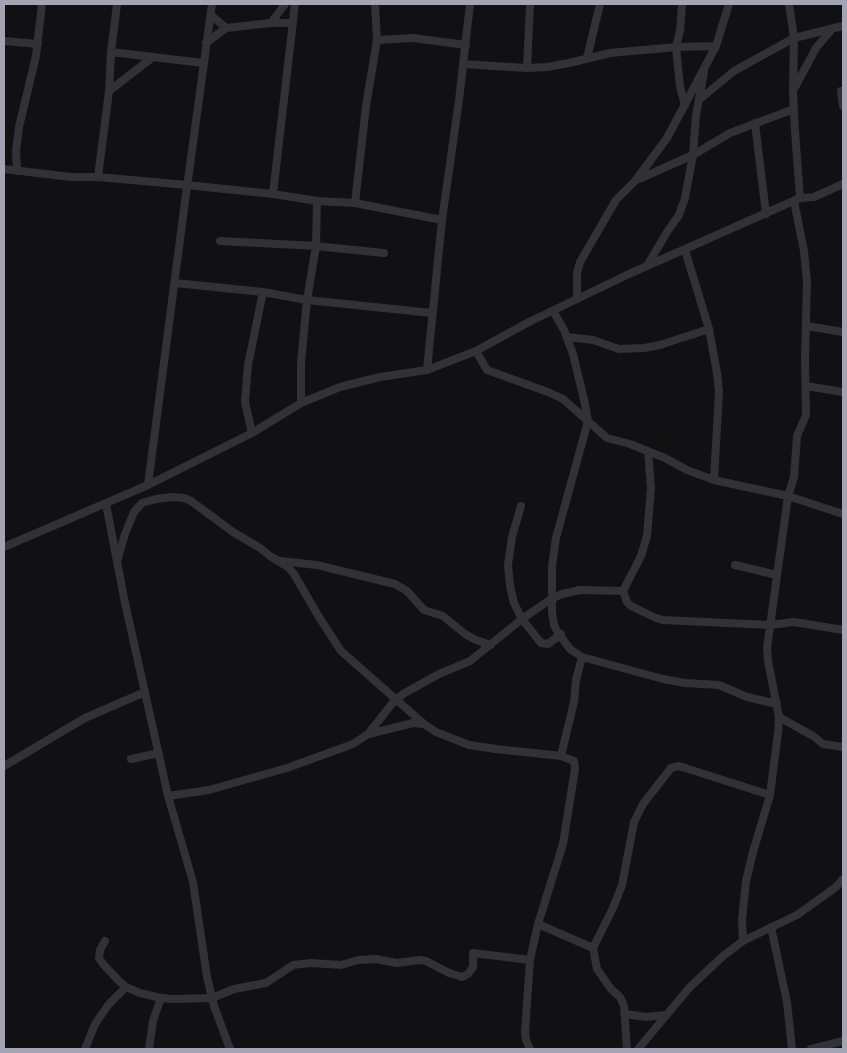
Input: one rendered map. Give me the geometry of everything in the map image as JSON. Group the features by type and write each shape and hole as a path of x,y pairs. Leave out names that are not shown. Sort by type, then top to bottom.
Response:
{"street":[{"path":"17,171 16,151 19,127 38,44 42,4"},
{"path":"98,177 109,91 111,52 117,4"},
{"path":"148,485 212,4"},
{"path":"271,23 285,4"},
{"path":"273,194 295,4"},
{"path":"355,203 366,106 377,40 375,4"},
{"path":"427,370 442,220 470,4"},
{"path":"527,68 530,4"},
{"path":"587,58 600,4"},
{"path":"682,4 680,31 676,47 680,87 685,104"},
{"path":"577,299 577,273 580,262 616,200 636,180 667,138 716,46 729,4"},
{"path":"743,941 742,920 746,881 770,795 779,717 767,648 788,496 794,477 797,436 806,414 805,370 808,282 797,200 793,92 794,38 789,4"},
{"path":"211,15 226,28"},
{"path":"206,43 226,28 271,23 292,23"},
{"path":"699,100 739,68 794,38 843,26"},
{"path":"793,92 816,48 833,28"},
{"path":"377,40 413,38 466,45"},
{"path":"4,41 38,44"},
{"path":"463,64 527,68 569,64 610,53 676,47 716,46"},
{"path":"111,52 203,63"},
{"path":"109,91 153,57"},
{"path":"647,266 679,215 685,198 693,155 696,115 704,68"},
{"path":"841,91 843,106"},
{"path":"636,180 693,155 730,133 794,109"},
{"path":"755,123 766,214"},
{"path":"4,169 71,177 98,177 187,185 318,201 355,203 442,220"},
{"path":"4,547 148,485 252,433 301,403 340,387 380,377 427,370 476,351 529,322 647,266 797,200 814,197 843,184"},
{"path":"301,403 301,363 307,300 316,246 318,201"},
{"path":"220,241 316,246 384,253"},
{"path":"685,250 713,345 719,392 714,480"},
{"path":"175,283 263,292 307,300 432,313"},
{"path":"252,433 245,402 246,384 263,292"},
{"path":"553,311 567,337 577,368 588,421 556,538 552,566 551,600 554,625 574,652 582,657 663,679 686,683 719,685 747,697 776,704"},
{"path":"807,326 843,332"},
{"path":"567,337 592,340 619,349 644,348 660,345 709,329"},
{"path":"476,351 488,370 563,399 608,438 648,451 687,470 714,480 788,496 843,514"},
{"path":"806,386 843,392"},
{"path":"648,451 651,488 647,536 642,556 623,591 626,602 656,618 770,625 794,622 843,630"},
{"path":"118,560 125,534 134,512 142,503 172,497 184,498 199,506 233,532 280,561 294,574 341,651 424,724 436,732 469,745 496,750 561,756 574,761 575,769 563,844 538,924 530,960 525,1032 530,1049"},
{"path":"106,504 125,603 168,796 193,882 207,977 212,998 230,1049"},
{"path":"521,506 512,537 508,566 512,595 522,619 541,643 548,644 561,635"},
{"path":"280,561 316,565 395,584 407,591 424,610 443,616 465,634 491,645"},
{"path":"735,565 777,575"},
{"path":"368,734 395,700 403,694 439,674 470,662 522,619 551,600 570,591 623,591"},
{"path":"561,756 574,702 576,680 582,657"},
{"path":"4,766 85,718 146,692"},
{"path":"779,717 813,736 823,744 843,747"},
{"path":"168,796 209,790 287,768 352,744 368,734 413,723 424,724"},
{"path":"131,759 159,753"},
{"path":"627,1049 625,1014 620,997 611,989 597,969 593,948 622,885 634,822 643,804 671,768 679,766 770,795"},
{"path":"638,1049 697,981 723,956 743,941 797,915 836,887 843,879"},
{"path":"538,924 593,948"},
{"path":"770,927 787,1002 792,1049"},
{"path":"106,941 100,950 99,958 102,964 126,987 160,998 212,998 234,989 266,983 281,972 297,964 320,962 341,965 358,960 376,959 396,964 419,960 426,961 449,973 462,977 468,974 473,967 473,953 530,960"},
{"path":"85,1049 95,1024 108,1004 126,987"},
{"path":"149,1049 153,1020 160,998"},
{"path":"625,1014 651,1017 666,1015"},
{"path":"811,1049 843,1041"}]}
